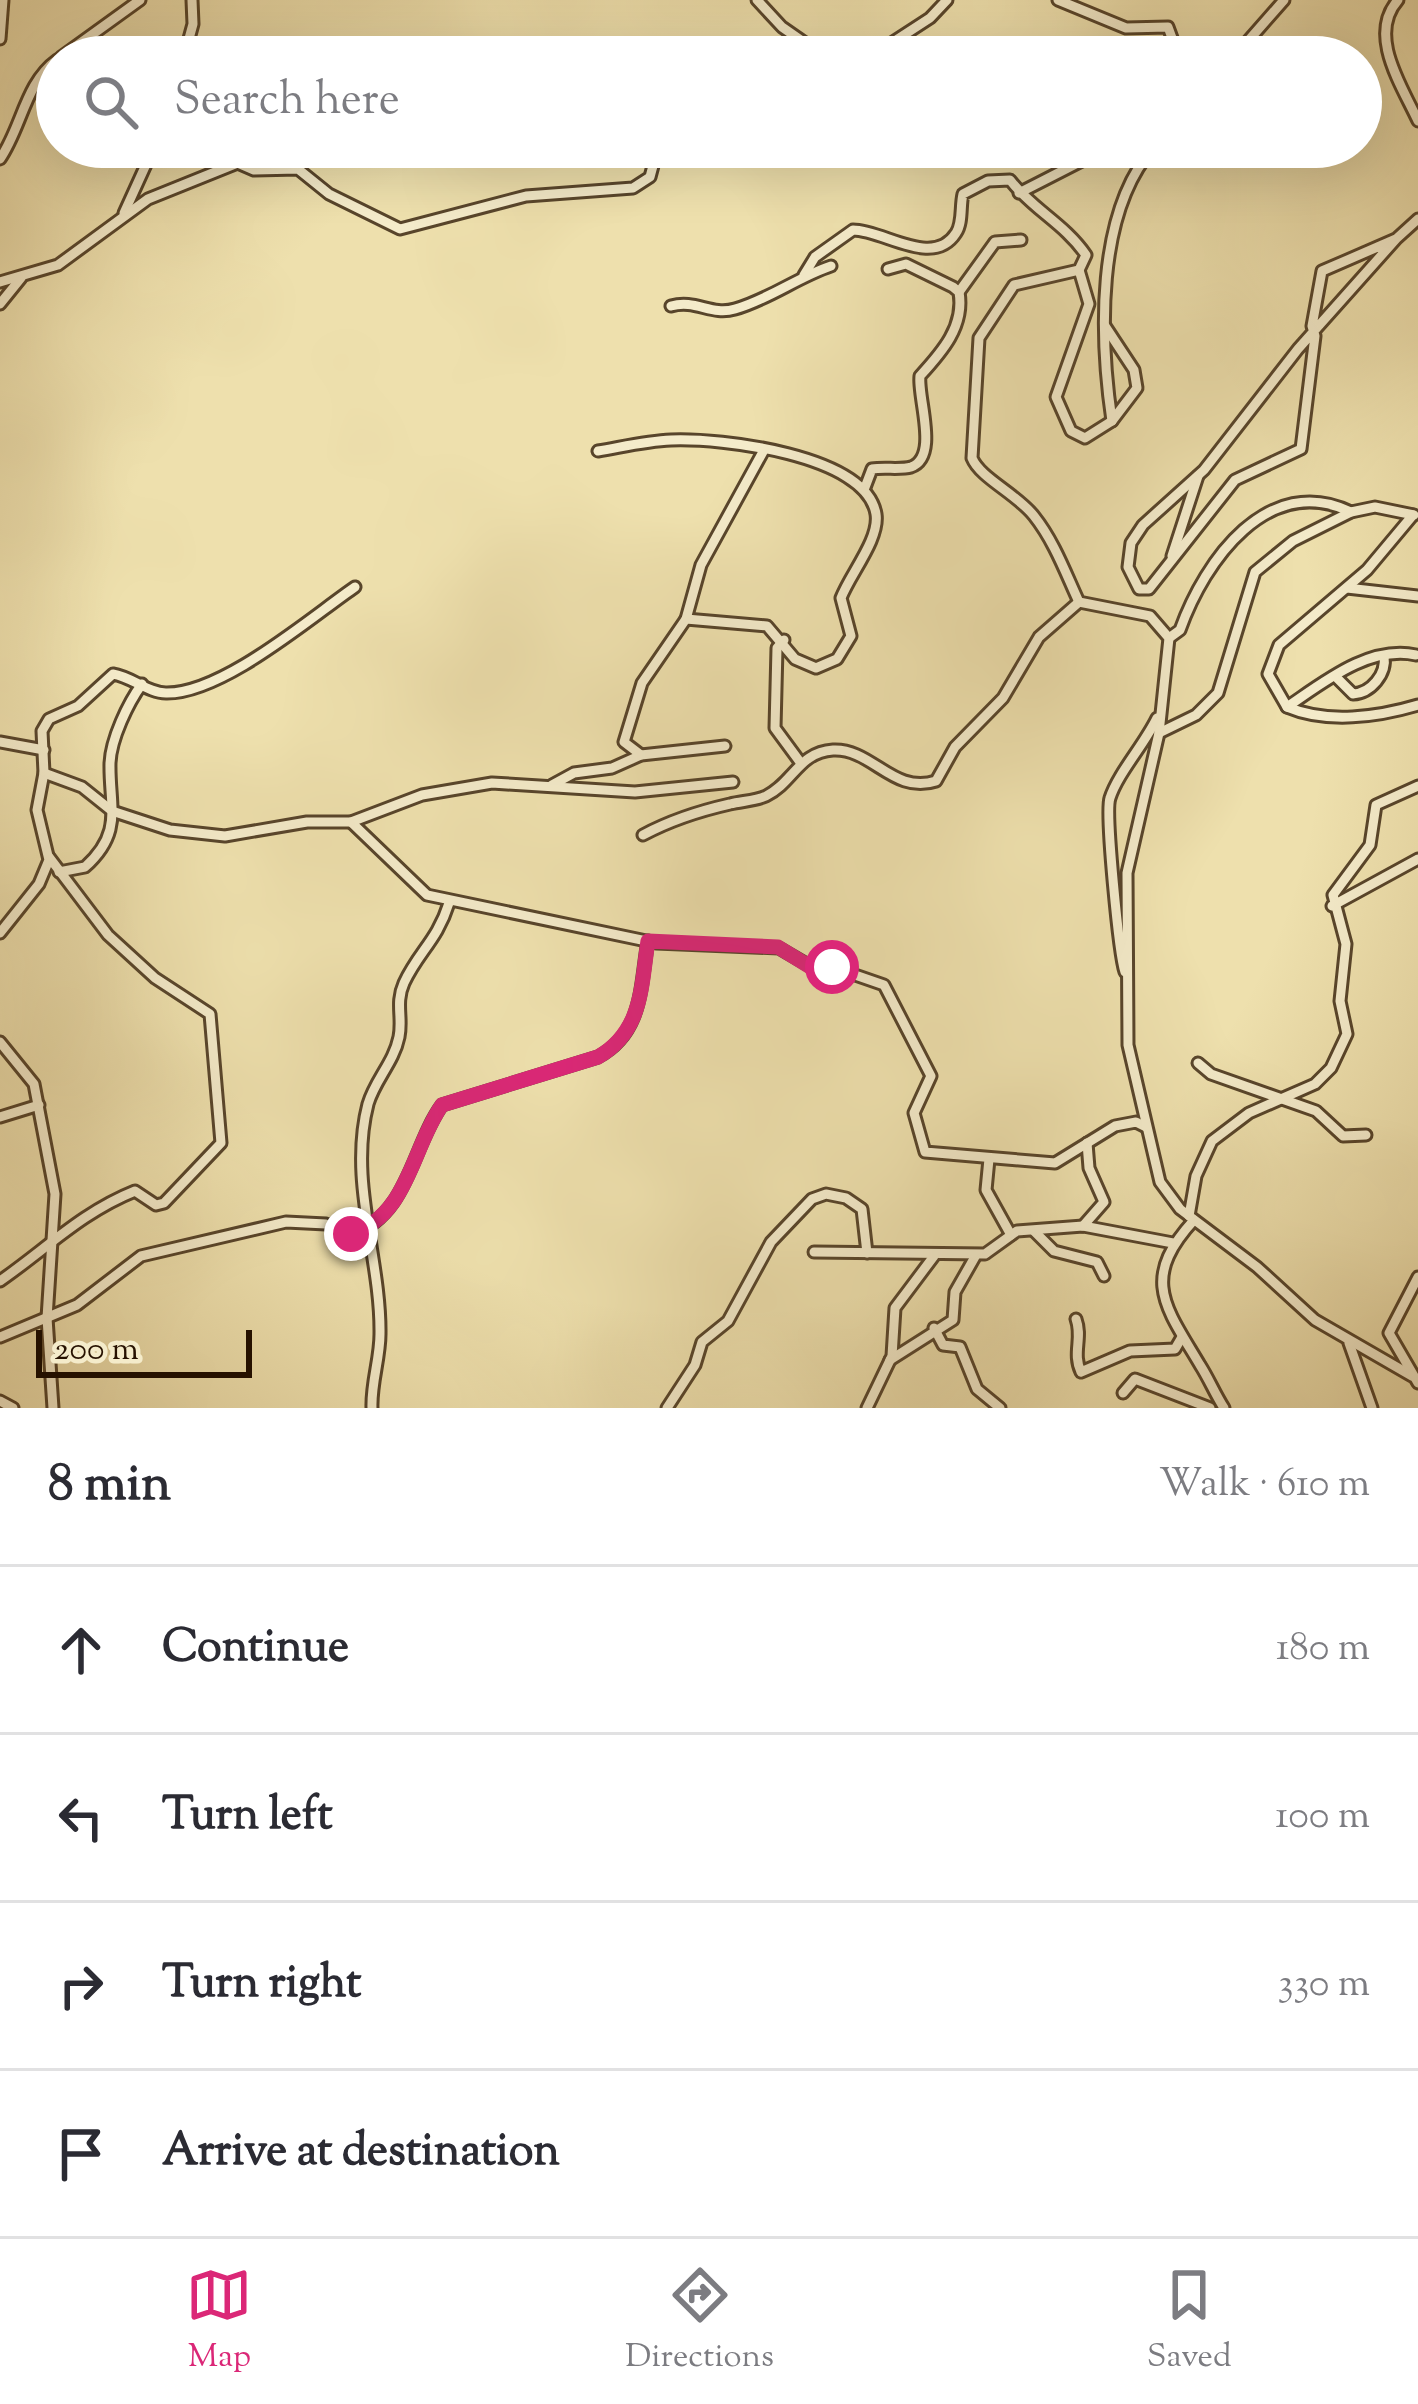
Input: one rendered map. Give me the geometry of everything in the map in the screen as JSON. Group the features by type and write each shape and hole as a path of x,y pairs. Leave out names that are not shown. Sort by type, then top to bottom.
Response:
{"street":[{"path":"0,39 3,0"},
{"path":"90,36 140,0"},
{"path":"190,36 192,0"},
{"path":"758,0 794,36"},
{"path":"903,36 930,19 947,0"},
{"path":"1058,0 1126,28 1168,27 1171,36"},
{"path":"1252,36 1284,0"},
{"path":"1395,1 1384,38 1418,121"},
{"path":"0,158 18,132 36,80"},
{"path":"122,216 144,168"},
{"path":"0,282 58,265 169,187 224,168"},
{"path":"248,168 298,169 329,194 400,229 526,196 633,188 650,177 652,168"},
{"path":"1019,193 1067,168"},
{"path":"1112,421 1102,375 1105,326 1116,219 1136,168"},
{"path":"804,275 815,256 853,230 925,250 956,233 967,189 1005,179 1073,236 1087,260 1079,270 1023,281 1009,291 979,338 972,428 978,470 1012,491 1038,520 1079,602"},
{"path":"1396,239 1322,271 1313,331 1308,423 1301,448 1235,480 1165,572 1150,589 1139,589 1128,568 1131,543 1198,476 1313,331 1418,219"},
{"path":"864,490 872,469 912,466 921,459 926,446 919,382 951,335 961,310 959,292 995,242 1021,240"},
{"path":"888,269 905,264 959,292"},
{"path":"671,306 695,302 714,310 732,310 831,266"},
{"path":"1079,270 1089,304 1057,388 1057,405 1071,431 1085,438 1112,421 1135,393 1138,380 1105,326"},
{"path":"0,304 22,278"},
{"path":"598,452 669,440 764,450 829,464 864,490 876,514 875,527 841,598 851,636 844,651 816,668 795,659 784,640 766,626 686,619"},
{"path":"641,755 624,742 636,697 686,619 701,565 764,450"},
{"path":"1165,572 1198,476"},
{"path":"1169,638 1180,630 1221,551 1251,524 1304,500 1326,500 1351,512"},
{"path":"1159,734 1196,715 1218,693 1255,572 1293,541 1351,512 1376,507 1416,516"},
{"path":"1416,516 1347,588 1279,645 1268,674 1287,707 1310,716 1339,717 1418,705"},
{"path":"0,1281 51,1238 135,1191 156,1205 164,1203 220,1143 210,1014 155,978 108,935 49,857 38,810 44,773 42,731 49,719 78,706 113,674 160,693 207,682 291,638 355,587"},
{"path":"1347,588 1418,596"},
{"path":"1079,602 1150,616 1169,638 1159,734 1127,872 1128,1045 1164,1192 1349,1343 1415,1380"},
{"path":"643,835 695,812 767,796 800,762 840,751 887,777 917,784 936,781 956,746 1004,698 1039,638 1079,602"},
{"path":"784,640 777,648 776,728 800,762"},
{"path":"1336,678 1353,694 1366,692 1382,673 1384,656"},
{"path":"1287,707 1359,661 1416,656"},
{"path":"59,872 91,862 116,812 111,756 142,684"},
{"path":"1127,982 1120,958 1115,862 1105,816 1114,788 1147,743 1162,708"},
{"path":"0,742 44,750"},
{"path":"552,785 574,773 612,768 641,755 725,746"},
{"path":"44,773 82,787 116,812 170,830 225,836 307,822 351,822 422,795 492,783 635,792 733,782"},
{"path":"1224,1408 1182,1337 1161,1287 1173,1243 1191,1218 1196,1175 1212,1141 1323,1078 1347,1034 1340,1001 1346,944 1332,906 1339,885 1370,845 1376,806 1418,787"},
{"path":"351,822 427,895 449,903 536,915 648,941 778,947 815,970 832,967 854,978 874,977 884,985 931,1076 914,1113 925,1152 1055,1163 1125,1122 1146,1127"},
{"path":"0,933 39,884 49,857"},
{"path":"1332,906 1416,859"},
{"path":"372,1408 380,1334 374,1249 366,1230 363,1145 368,1104 400,1036 398,998 411,971 438,938 449,903"},
{"path":"0,1337 77,1305 141,1256 269,1223 326,1224 351,1234 366,1230 411,1179 442,1105 598,1057 620,1042 646,987 648,941"},
{"path":"0,1042 34,1084 55,1194 47,1318 52,1408"},
{"path":"1198,1063 1210,1074 1316,1111 1343,1136 1366,1136"},
{"path":"0,1117 39,1105"},
{"path":"1066,1255 1065,1239 1104,1202 1092,1176 1087,1144"},
{"path":"989,1159 986,1190 1011,1235"},
{"path":"667,1408 695,1365 702,1342 728,1321 772,1242 812,1199 826,1194 846,1198 862,1209 866,1253"},
{"path":"814,1252 976,1255 1011,1235 1077,1227 1173,1243"},
{"path":"1034,1231 1054,1251 1097,1262 1104,1276"},
{"path":"890,1360 953,1320 955,1292 976,1255"},
{"path":"867,1408 890,1360 895,1308 934,1256"},
{"path":"1415,1380 1389,1333 1418,1277"},
{"path":"1076,1319 1081,1331 1075,1360 1081,1372 1130,1351 1175,1349 1182,1337"},
{"path":"934,1328 943,1346 960,1347 977,1389 1000,1408"},
{"path":"1349,1343 1372,1408"},
{"path":"1123,1393 1132,1381 1142,1380 1210,1408"},
{"path":"0,1401 13,1408"}],"route":[{"path":"351,1234 366,1230 411,1179 442,1105 598,1057 620,1042 646,987 648,941 778,947 815,970 832,967"}]}
